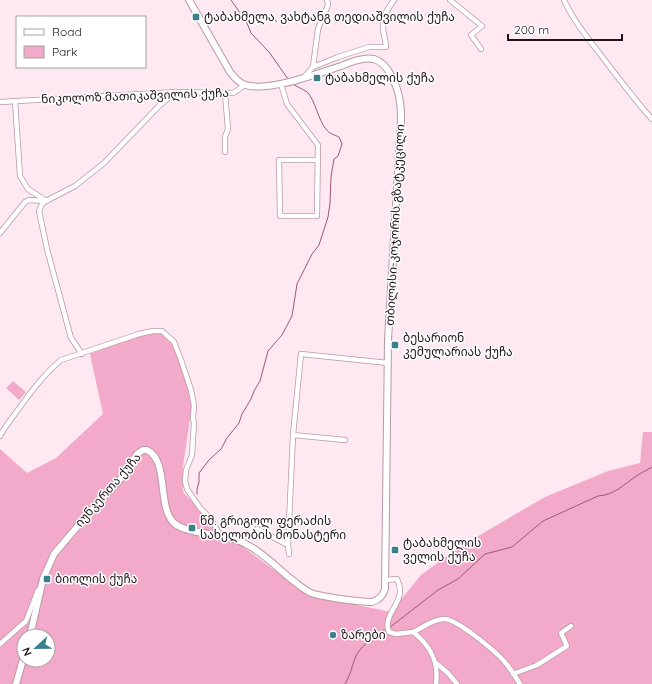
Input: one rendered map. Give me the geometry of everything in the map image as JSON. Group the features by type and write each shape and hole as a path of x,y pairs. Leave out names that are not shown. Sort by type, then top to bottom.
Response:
{"main road":[{"path":"189,0 230,72 244,85"},
{"name":"თბილისი-კოჯორის გზატკეცილი","path":"244,85 253,87 281,84 355,61 369,59 375,60 385,67 397,90 401,102 388,340 386,580"},
{"name":"იუნკერთა ქუჩა","path":"32,628 43,579 54,554 123,476 137,454 143,450 147,450 155,455 166,507 170,518 179,527 188,530 220,535 236,540 254,549 300,586 311,593 318,595 372,602 379,599 383,594 386,580"},
{"path":"16,684 21,668"}],"street":[{"path":"313,67 318,29 328,5 327,0"},
{"path":"304,78 313,67 359,49 369,47 386,47 382,27 386,11 394,0"},
{"path":"450,0 482,26 470,35 480,49"},
{"path":"564,0 569,11 581,29 633,98 652,119"},
{"path":"281,84 287,104 318,146 318,160 316,216 280,216 279,160 318,160"},
{"name":"ნიკოლოზ მათიკაშვილის ქუჩა","path":"0,102 177,92 232,93 244,85"},
{"path":"82,354 71,338 47,248 39,211 42,204 46,201 75,186 104,163 158,107 173,93 177,92"},
{"path":"225,93 228,129 225,137 225,152"},
{"path":"15,101 20,176 28,189 46,201"},
{"path":"0,233 25,202 29,200 46,201"},
{"path":"0,436 51,369 61,360 139,334 162,331 174,342 191,390 194,405 192,455 186,470 185,481 187,489 200,508 211,519 220,535"},
{"path":"289,554 288,545 293,435 301,354 388,363"},
{"path":"293,435 345,440"},
{"path":"258,529 288,545"},
{"path":"0,644 26,621 43,579"},
{"path":"386,580 397,579 400,586 398,602 388,620 387,628 389,632 396,634 413,632 435,620 445,619 454,622 489,646 504,661 520,684"},
{"path":"514,674 537,664 567,646 561,633 571,626"},
{"path":"413,632 429,647 435,657 437,669 436,684"},
{"path":"436,663 448,673 456,684"}],"green space":[{"path":"153,332 162,333 173,342 185,375 192,405 183,466 183,492 214,525 308,595 391,612 421,575 461,546 545,497 608,471 640,463 643,432 652,432 652,684 0,684 0,449 27,473 56,458 103,414 90,354 140,335"},
{"path":"13,381 26,392 19,400 6,388"}],"waterway":[{"path":"231,0 247,23 251,33 269,52 288,79"},
{"path":"197,494 199,473 209,460 221,449 227,438 239,423 242,414 260,381 268,351 282,335 292,316 297,284 312,254 319,245 328,217 334,159 338,156 342,144 339,137 327,131 323,125 310,95 293,84"},
{"path":"389,628 438,590 458,579 485,554 512,547 543,521 598,496 609,494 652,467"},
{"path":"345,684 359,651 366,643 384,630"}],"place":[{"name":"ტაბახმელა, ვახტანგ თედიაშვილის ქუჩა","path":"196,17"},
{"name":"ტაბახმელის ქუჩა","path":"317,78"},
{"name":"ბესარიონ კემულარიას ქუჩა","path":"395,345"},
{"name":"წმ. გრიგოლ ფერაძის სახელობის მონასტერი","path":"192,528"},
{"name":"ტაბახმელის ველის ქუჩა","path":"395,550"},
{"name":"ბიოლის ქუჩა","path":"47,579"},
{"name":"ზარები","path":"333,635"}]}
